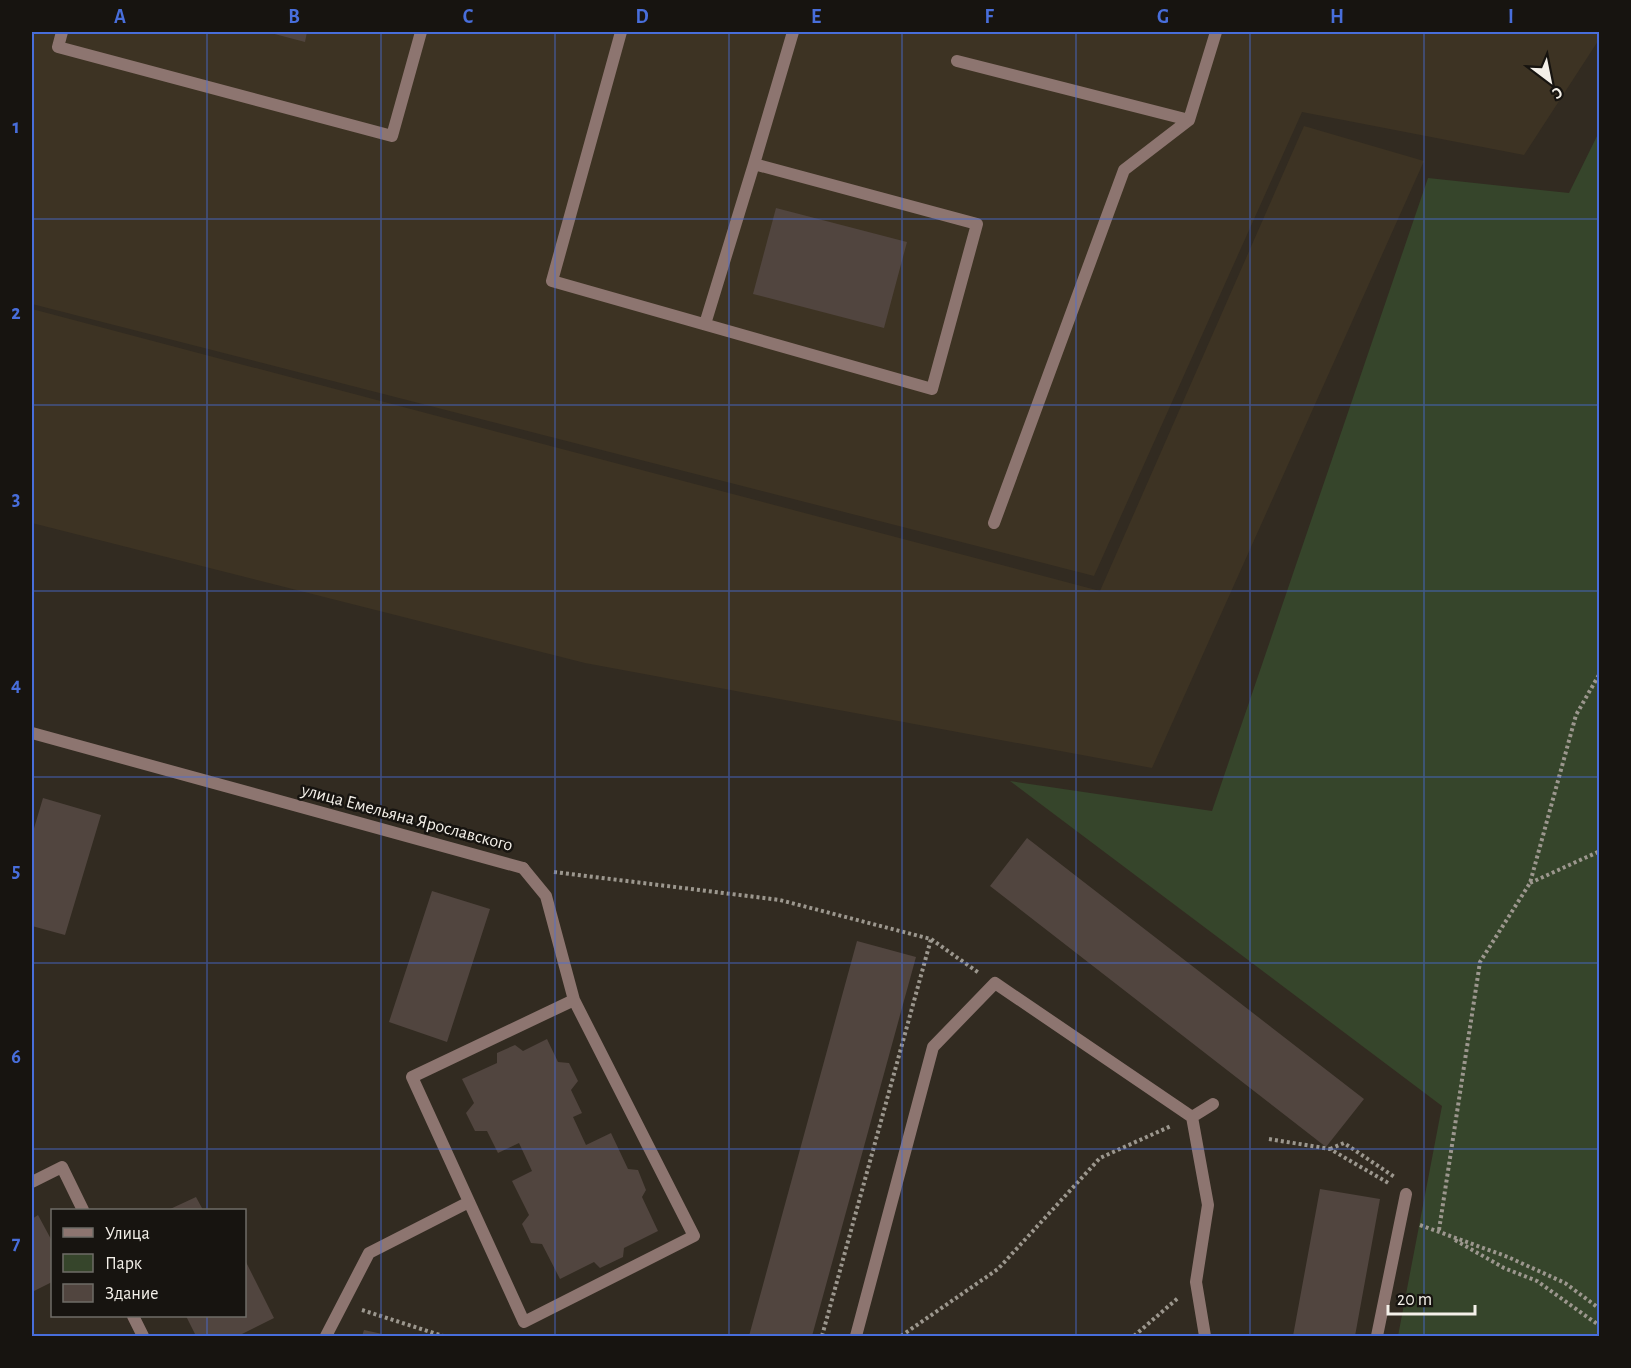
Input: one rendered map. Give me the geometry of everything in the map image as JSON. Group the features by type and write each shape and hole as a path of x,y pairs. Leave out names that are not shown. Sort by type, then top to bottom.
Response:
{"street":[{"path":"62,32 58,47 392,136 421,32"},
{"path":"621,32 552,281 932,389 977,224 754,164"},
{"path":"705,324 793,32"},
{"path":"993,523 1124,170 1189,120 1216,32"},
{"path":"957,61 1189,120"},
{"name":"улица Емельяна Ярославского","path":"32,733 523,868"},
{"path":"523,868 546,896 574,1000 694,1236 524,1322 412,1077 574,1000"},
{"path":"856,1336 933,1047 995,983 1192,1117 1208,1205 1196,1282 1205,1336"},
{"path":"1192,1117 1214,1104"},
{"path":"32,1182 62,1167 83,1209"},
{"path":"1377,1336 1406,1194"},
{"path":"326,1336 369,1253 469,1202"},
{"path":"134,1317 143,1336"}],"path":[{"path":"1439,1230 1480,962 1530,883 1576,715 1599,673"},
{"path":"1530,883 1599,850"},
{"name":"улица Емельяна Ярославского","path":"523,868 780,900 931,939"},
{"path":"822,1336 931,939 995,983"},
{"path":"901,1336 998,1269 1100,1158 1192,1117"},
{"path":"1269,1139 1330,1149 1406,1194"},
{"path":"1330,1149 1344,1143 1395,1176 1406,1194"},
{"path":"1439,1230 1565,1283 1599,1310"},
{"path":"1439,1230 1504,1268 1537,1281 1599,1326"},
{"path":"1134,1336 1196,1282"},
{"path":"342,1304 443,1336"}],"shaded area":[{"path":"32,32 1599,32 1600,38 1524,155 1302,112 1094,576 32,304"},
{"path":"1304,126 1424,161 1152,768 585,663 32,523 32,309 1100,591"}],"green space":[{"path":"1599,132 1599,1336 1398,1336 1442,1106 1010,781 1212,811 1428,178 1569,193"}],"building":[{"path":"267,32 307,32 305,42"},
{"path":"776,208 907,242 884,328 753,294"},
{"path":"43,798 101,815 65,935 32,926 32,835"},
{"path":"1027,838 1364,1099 1326,1147 990,886"},
{"path":"432,891 490,909 447,1042 389,1022"},
{"path":"857,941 916,957 812,1336 749,1336"},
{"path":"547,1039 558,1062 569,1063 578,1081 571,1090 582,1113 573,1117 586,1145 611,1133 628,1169 638,1170 646,1190 642,1197 658,1231 624,1248 623,1257 600,1268 594,1262 560,1279 542,1244 531,1243 522,1224 529,1215 512,1181 532,1171 519,1143 498,1153 487,1131 475,1131 466,1113 474,1103 462,1079 497,1063 497,1053 515,1045 523,1051"},
{"path":"1320,1189 1380,1199 1355,1336 1293,1336"},
{"path":"196,1197 202,1209 170,1209"},
{"path":"38,1215 51,1239 51,1282 32,1292 32,1219"},
{"path":"246,1262 274,1318 238,1336 196,1336 186,1317 246,1317"},
{"path":"364,1330 387,1335 387,1336 362,1336"}]}
